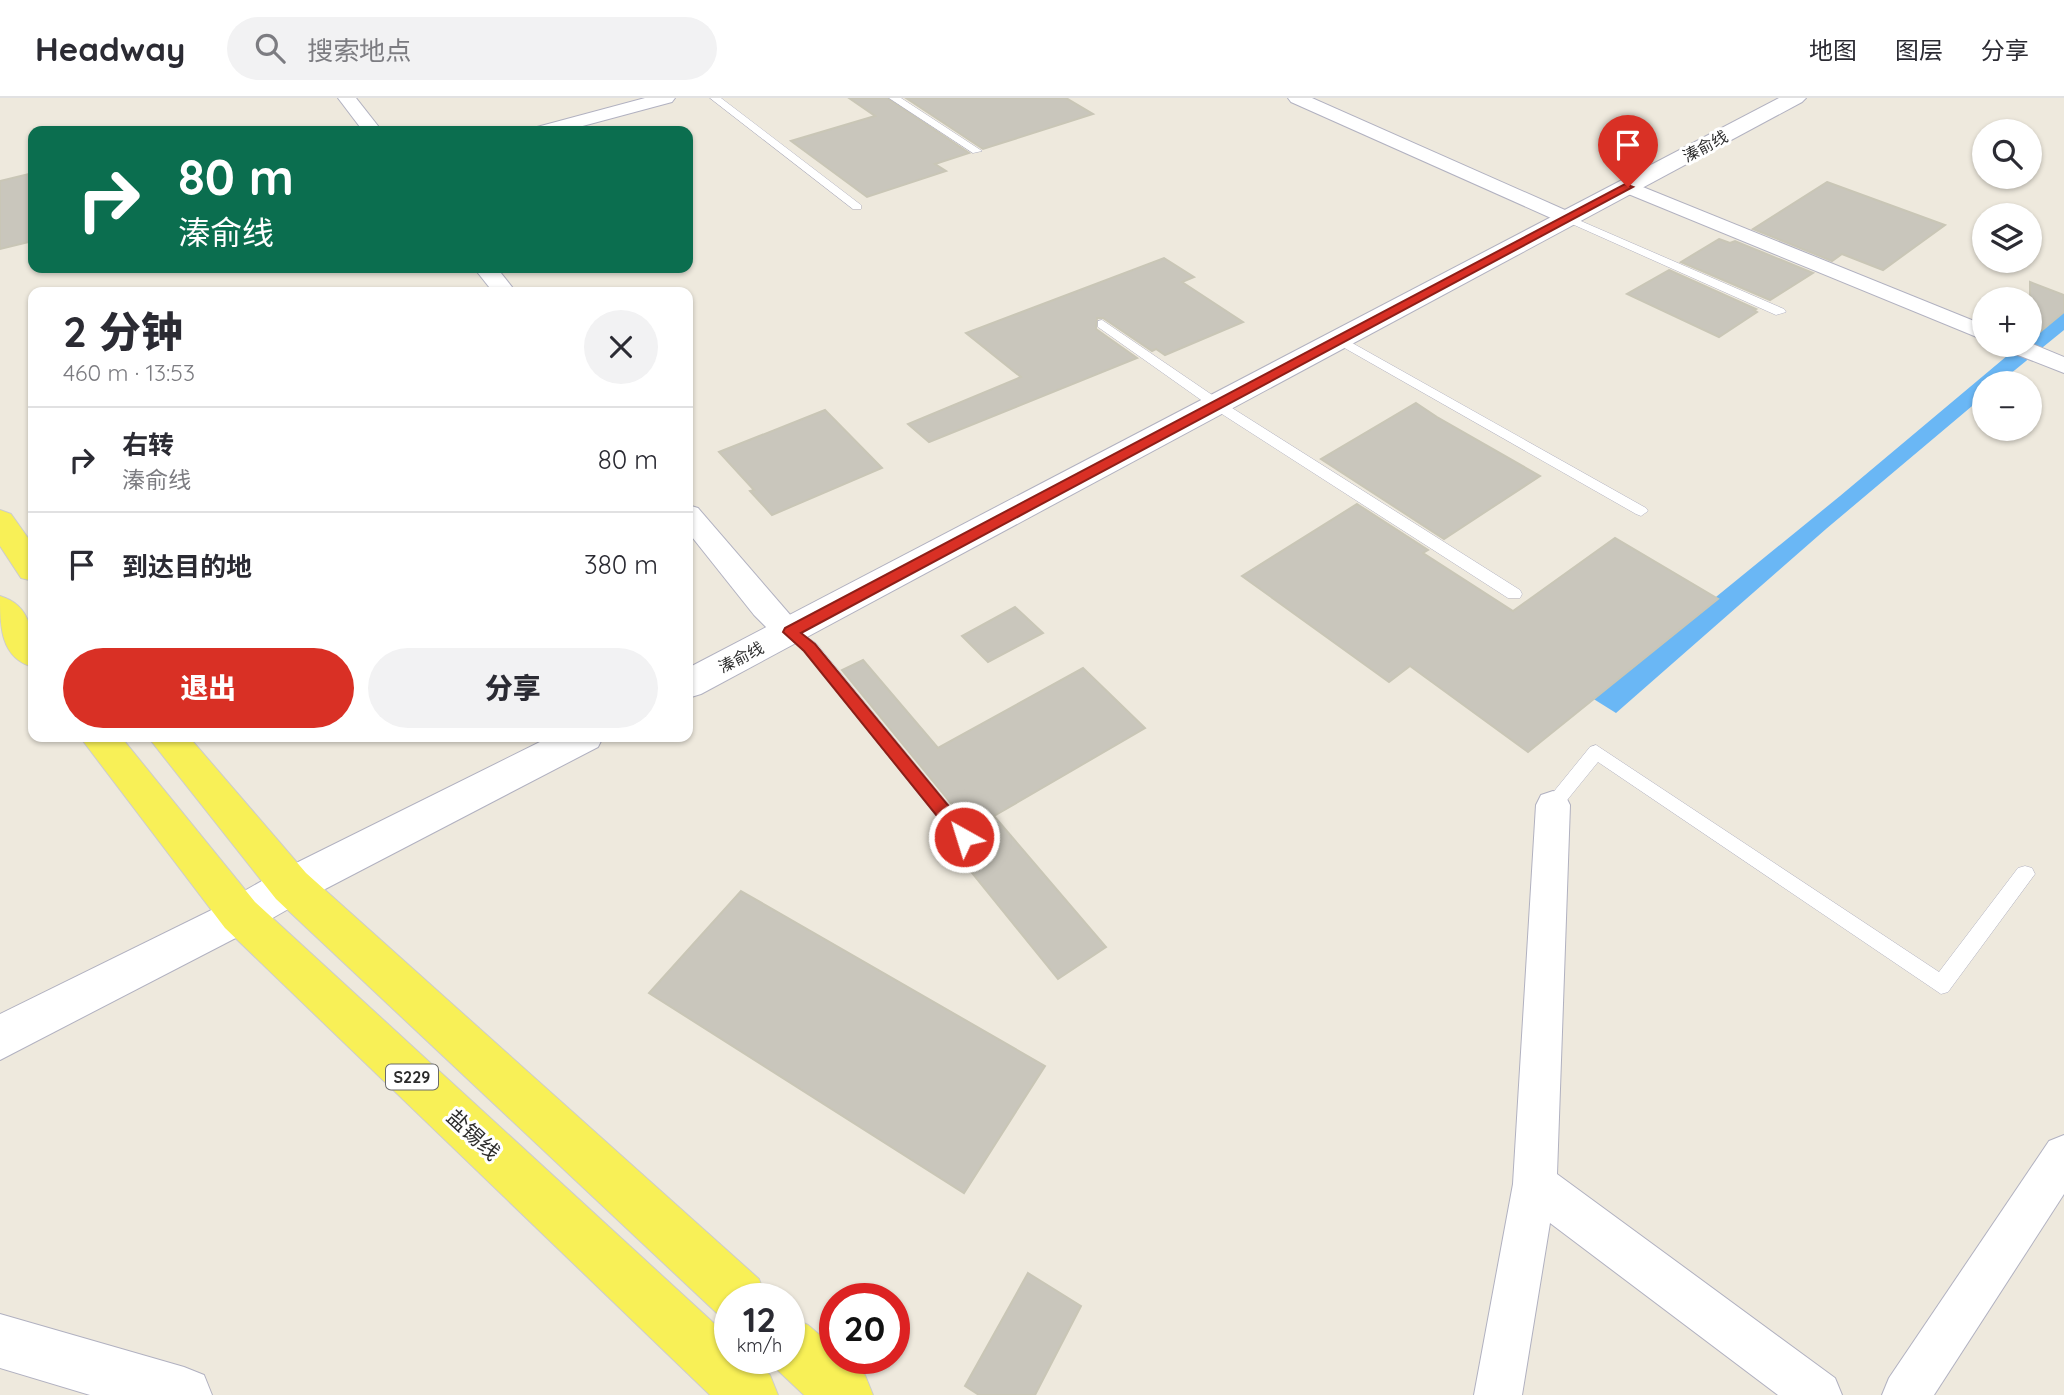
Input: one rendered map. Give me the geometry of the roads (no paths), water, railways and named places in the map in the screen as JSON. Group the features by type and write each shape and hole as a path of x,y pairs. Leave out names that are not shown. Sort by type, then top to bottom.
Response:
{"main road":[{"name":"溱俞线","path":"693,681 1795,98"},
{"path":"0,521 28,563"},
{"path":"0,608 28,647"},
{"name":"盐锡线","path":"103,742 240,915 750,1395"},
{"path":"171,742 291,886 724,1283"},
{"path":"0,1038 574,742"},
{"path":"0,1341 184,1395"},
{"path":"805,1359 845,1395"}],"street":[{"path":"346,98 369,126"},
{"path":"562,126 666,98"},
{"path":"1297,98 1567,218"},
{"path":"1628,187 1972,328"},
{"path":"489,273 501,287"},
{"path":"2042,357 2064,366"},
{"path":"693,520 765,608 790,632"},
{"path":"1498,1395 1535,1184 1553,805"},
{"path":"1906,1395 2064,1156"},
{"path":"1535,1184 1818,1395"}],"lane":[{"path":"715,98 857,207"},
{"path":"894,98 977,151"},
{"path":"1567,218 1780,312"},
{"path":"1102,324 1216,404 1514,594"},
{"path":"1338,339 1641,511"},
{"path":"790,632 810,647 964,837"},
{"path":"1553,805 1596,752 1941,985 2025,874"}],"water":[{"path":"2064,307 2064,330 2042,348 2042,326"},
{"path":"2006,357 2031,357 2014,371 1989,371"},
{"path":"1972,385 1972,406 1826,529 1616,713 1592,698"}]}
